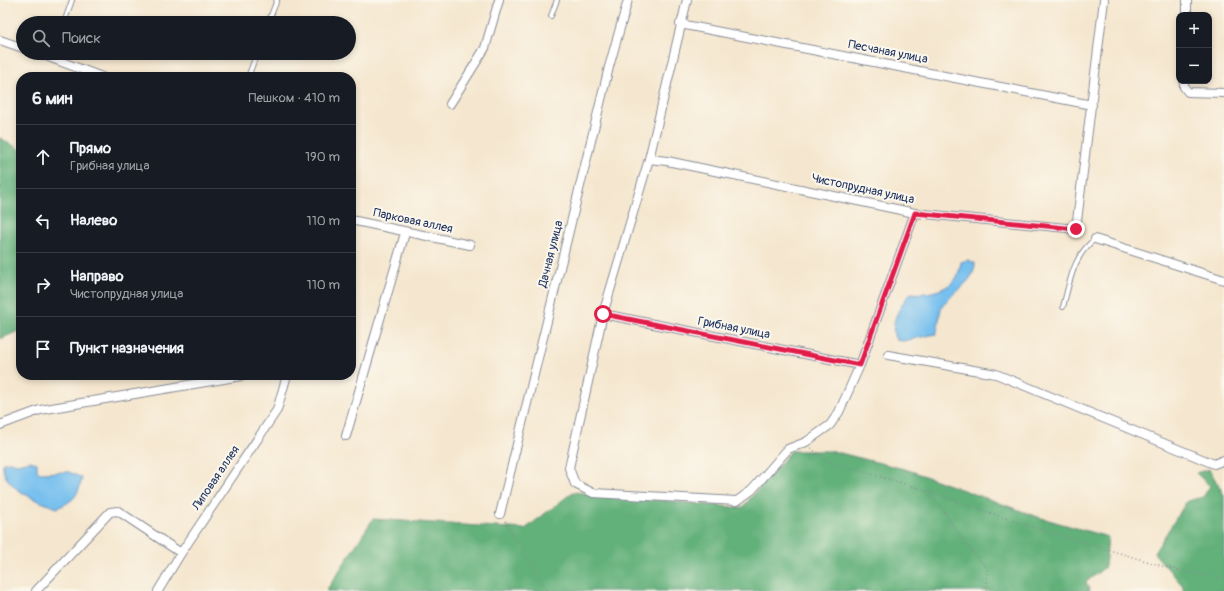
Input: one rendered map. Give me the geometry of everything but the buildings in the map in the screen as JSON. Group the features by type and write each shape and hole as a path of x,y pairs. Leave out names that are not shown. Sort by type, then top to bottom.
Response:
{"street":[{"path":"450,104 485,48 499,0"},
{"name":"Дачная улица","path":"500,514 609,67 628,0"},
{"path":"687,0 649,158 603,314 569,468 575,484 593,492 737,501 752,490 788,449 806,442 830,425 839,412 860,365 915,213"},
{"path":"1092,104 1104,0"},
{"path":"1187,0 1187,12"},
{"name":"Песчаная улица","path":"680,24 1092,104"},
{"path":"0,40 16,46"},
{"path":"64,60 91,72"},
{"path":"1184,84 1184,87 1188,92 1224,93"},
{"name":"Чистопрудная улица","path":"649,158 915,213 1076,229 1092,104"},
{"name":"Парковая аллея","path":"356,221 405,233 470,245"},
{"path":"346,436 405,233"},
{"path":"1095,239 1224,280"},
{"name":"Грибная улица","path":"603,314 860,365"},
{"path":"888,355 996,374 1214,464 1224,460"},
{"path":"0,425 40,410 217,380"},
{"name":"Липовая аллея","path":"158,591 181,553 277,410 286,380"},
{"path":"36,591 110,512 118,511 181,553"}],"lane":[{"path":"66,16 72,0"},
{"path":"271,16 277,0"},
{"path":"551,16 557,0"},
{"path":"250,72 254,60"},
{"path":"1063,307 1076,260 1084,248 1095,239"}],"path":[{"path":"806,442 817,455 824,460 925,490 1030,526 1176,570 1224,579"},
{"path":"925,490 942,508 964,542 987,568 987,591"},
{"path":"500,514 548,591"}],"green space":[{"path":"0,138 16,147 16,332 0,339"},
{"path":"791,451 832,451 908,470 1038,517 1108,537 1105,567 1086,582 1090,591 326,591 373,519 525,529 573,492 742,508"},
{"path":"1209,469 1224,495 1224,591 1183,591 1183,586 1154,553 1187,501 1203,497 1210,486 1196,473"}],"water":[{"path":"968,260 975,263 974,270 967,282 946,301 942,307 936,334 903,341 896,340 893,328 896,315 911,293 929,293 948,286 957,277 961,262"},
{"path":"30,461 37,463 37,470 40,473 69,472 82,478 77,494 68,503 57,508 22,493 8,480 4,472 3,463 10,462 17,464"}],"route":[{"path":"603,314 860,365 915,213 1062,229 1076,229"}]}
